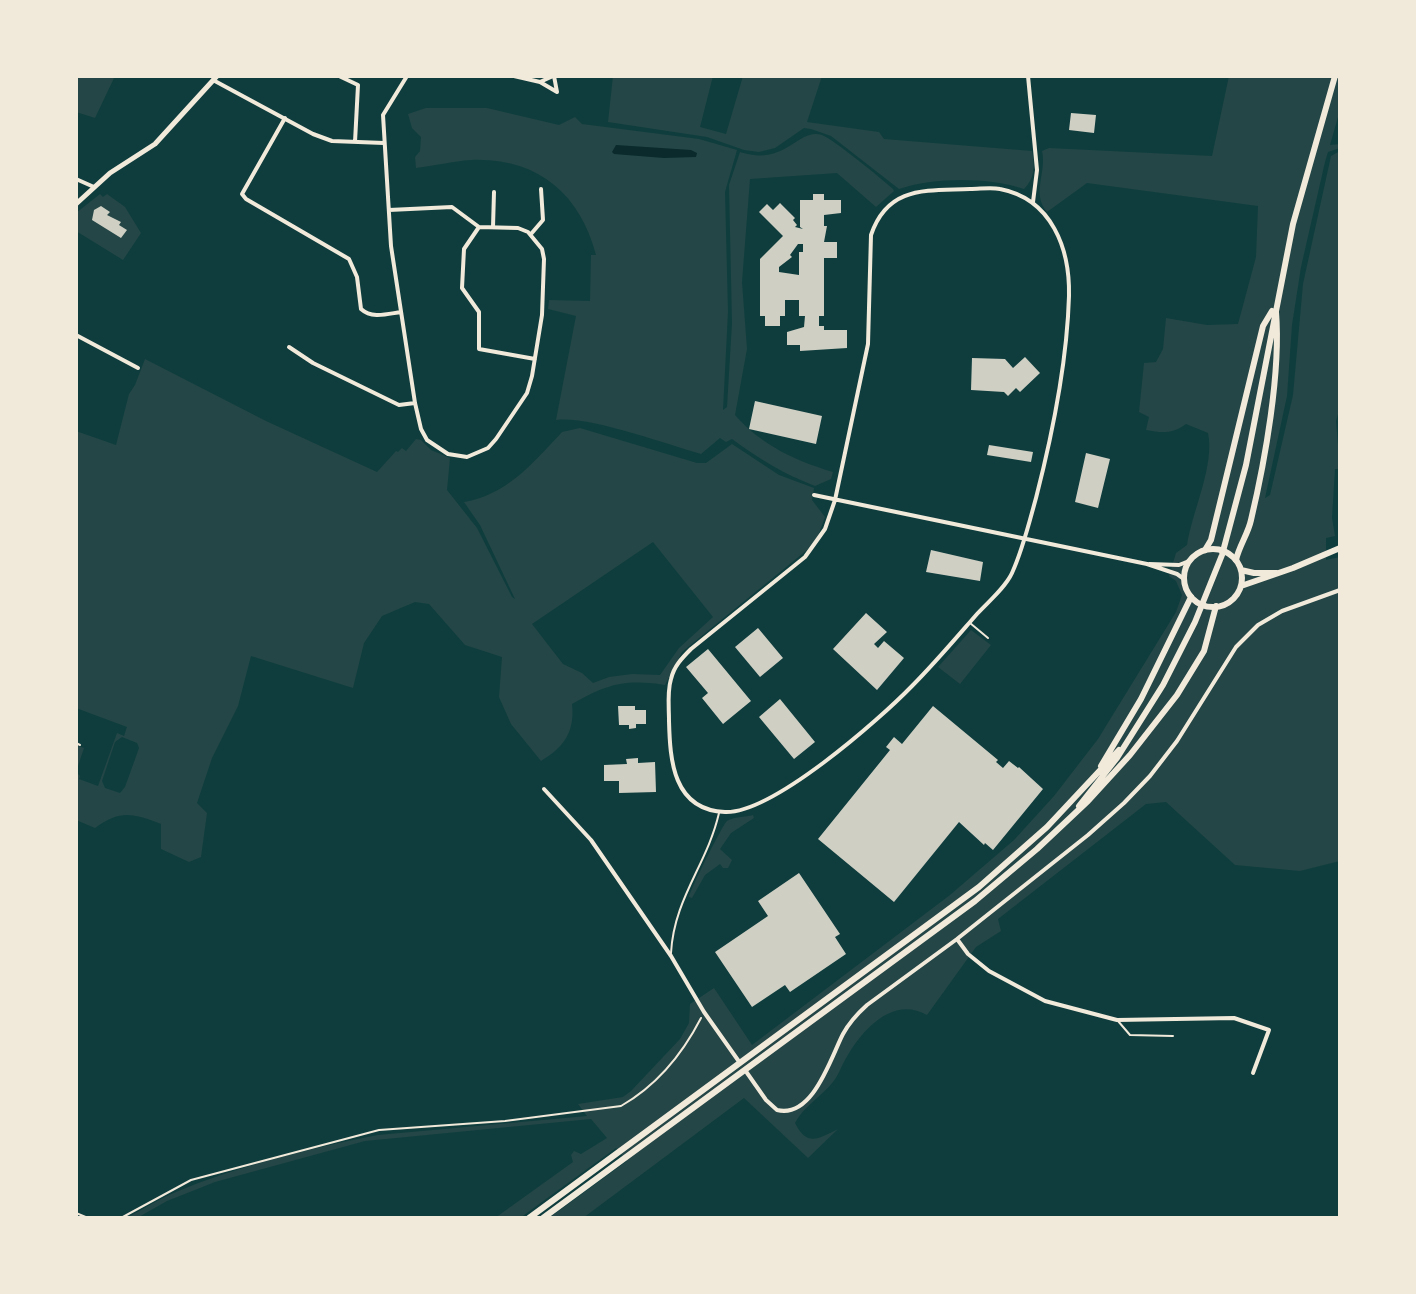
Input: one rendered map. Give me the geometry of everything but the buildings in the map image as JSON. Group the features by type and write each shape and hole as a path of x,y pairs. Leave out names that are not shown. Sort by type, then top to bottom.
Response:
{"main road":[{"path":"1078,809 1117,758 1163,685 1195,622 1230,529 1246,465 1275,305 1307,169 1335,76"},
{"path":"1275,305 1263,326 1211,540 1205,550 1189,561 1184,579 1191,597 1200,604 1216,606 1229,602 1241,586 1340,548"},
{"path":"1236,560 1250,523 1271,406 1278,333 1275,305"},
{"path":"1205,550 1219,549 1236,560 1241,570 1241,586"},
{"path":"1241,570 1281,573"},
{"path":"1099,771 1141,699 1191,597"},
{"path":"543,1218 975,901 1037,849 1088,801 1130,755 1177,695 1204,651 1216,606"},
{"path":"529,1218 979,887 1037,836 1122,748"}],"street":[{"path":"339,76 358,85 355,143"},
{"path":"389,210 452,207 479,227 518,228 531,234 542,249 542,315 527,393 496,439 477,454 454,457 435,447 421,429 415,403 391,246 383,115 407,76"},
{"path":"514,76 540,82 557,92 553,76 540,82"},
{"path":"1028,76 1037,170 1033,202"},
{"path":"76,204 110,173 155,144 215,78 313,134 332,141 385,143"},
{"path":"285,118 242,194 349,259 354,265 361,309 365,313 401,312"},
{"path":"76,179 94,187"},
{"path":"531,234 543,220 541,189"},
{"path":"999,189 1033,202 1044,212 1062,240 1069,293 1064,356 1049,445 1025,538 1011,575 912,686 826,759 756,806 742,811 719,812 705,807 688,796 675,776 670,751 671,679 675,667 691,649 805,557 825,529 835,500 868,344 871,235 885,209 898,198 916,191 999,189"},
{"path":"493,227 494,192"},
{"path":"479,227 464,249 462,288 479,312 479,349 535,359"},
{"path":"76,335 138,368"},
{"path":"289,347 313,363 399,405 415,403"},
{"path":"814,495 1147,564 1184,579"},
{"path":"1147,564 1179,565 1189,561"},
{"path":"544,789 591,840 671,956 704,1012 756,1085 777,1110 783,1112 794,1108 810,1095 827,1074 842,1036 856,1015 1104,822 1150,776 1177,741 1224,664 1247,635 1267,618 1340,590"},
{"path":"957,939 968,954 989,971 1045,1001 1117,1020 1234,1018 1269,1030 1253,1073"}],"lane":[{"path":"970,623 988,638"},
{"path":"76,743 80,745"},
{"path":"671,956 672,930 684,893 713,837 719,812"},
{"path":"1117,1020 1130,1035 1173,1036"}],"path":[{"path":"121,1218 191,1180 379,1130 505,1121 621,1106 637,1097 681,1054 704,1012"},
{"path":"76,1213 88,1218"}],"shaded area":[{"path":"76,76 115,76 95,118 76,112"},
{"path":"613,76 713,76 700,127 726,134 743,76 822,76 807,122 879,132 884,139 1032,151 1033,172 1024,189 995,182 962,180 928,182 899,189 831,136 811,129 804,128 775,148 759,152 707,137 608,122"},
{"path":"1229,76 1340,76 1340,110 1330,145 1340,144 1340,148 1328,152 1301,267 1292,325 1287,396 1265,498 1270,495 1293,395 1303,284 1331,156 1340,151 1340,407 1336,421 1340,469 1335,469 1332,518 1335,536 1326,538 1326,560 1340,557 1340,861 1300,871 1235,865 1166,802 1146,804 998,919 1001,931 976,947 927,1015 902,1010 879,1019 869,1028 852,1049 833,1082 795,1123 799,1131 814,1139 838,1129 808,1158 744,1098 583,1218 549,1218 627,1161 616,1148 520,1218 495,1218 573,1162 571,1155 574,1151 581,1154 607,1138 591,1119 365,1141 215,1182 167,1201 137,1218 127,1218 163,1198 200,1183 249,1166 327,1146 378,1135 587,1116 578,1104 623,1097 631,1091 680,1039 689,1023 690,1004 714,988 752,1045 950,895 1014,840 1054,796 1098,739 1176,612 1182,595 1176,581 1169,576 1176,553 1187,545 1206,474 1208,433 1186,424 1167,432 1146,430 1149,417 1139,412 1144,363 1156,362 1163,349 1166,318 1207,325 1238,324 1256,257 1258,206 1087,183 1047,212 1040,198 1042,151 1049,148 1212,156"},
{"path":"426,108 487,108 559,125 575,117 582,124 699,139 737,150 725,192 728,312 723,410 727,407 732,323 729,185 740,152 769,155 806,136 822,135 893,189 876,207 837,173 750,179 742,282 747,349 735,415 756,435 780,451 833,472 831,479 815,486 772,466 732,439 726,442 720,438 701,454 607,426 556,420 576,316 548,309 549,300 590,301 591,255 596,255 589,233 567,197 535,172 516,165 471,160 416,168 415,157 420,151 421,137 412,128 408,114"},
{"path":"616,145 697,153 696,157 664,158 614,154"},
{"path":"100,194 103,197 107,194 125,207 141,233 123,260 76,231 76,213"},
{"path":"145,359 266,421 377,472 396,451 402,448 406,451 416,439 450,458 447,490 477,528 515,599 480,525 464,502 507,485 562,432 580,428 697,463 706,463 732,444 779,475 814,488 812,500 825,517 818,536 807,550 682,652 665,685 617,685 572,704 570,731 562,744 541,761 511,724 499,697 502,657 465,645 429,604 415,602 382,616 364,643 353,688 251,656 238,706 212,758 197,803 207,813 201,857 189,862 161,849 161,824 143,818 120,816 95,828 76,820 76,772 79,779 98,786 117,733 124,736 127,727 76,708 76,431 116,445 129,394","holes":["653,542 713,617 679,648 660,675 632,674 593,683 582,673 563,664 532,624","122,737 137,743 139,748 120,793 105,788 102,781 115,742"]},
{"path":"971,630 991,645 960,684 938,667"},
{"path":"76,745 84,748 76,772"},
{"path":"753,815 754,818 731,833 720,849 732,860 728,868 720,864 705,875 692,898 689,897 727,821"}]}
